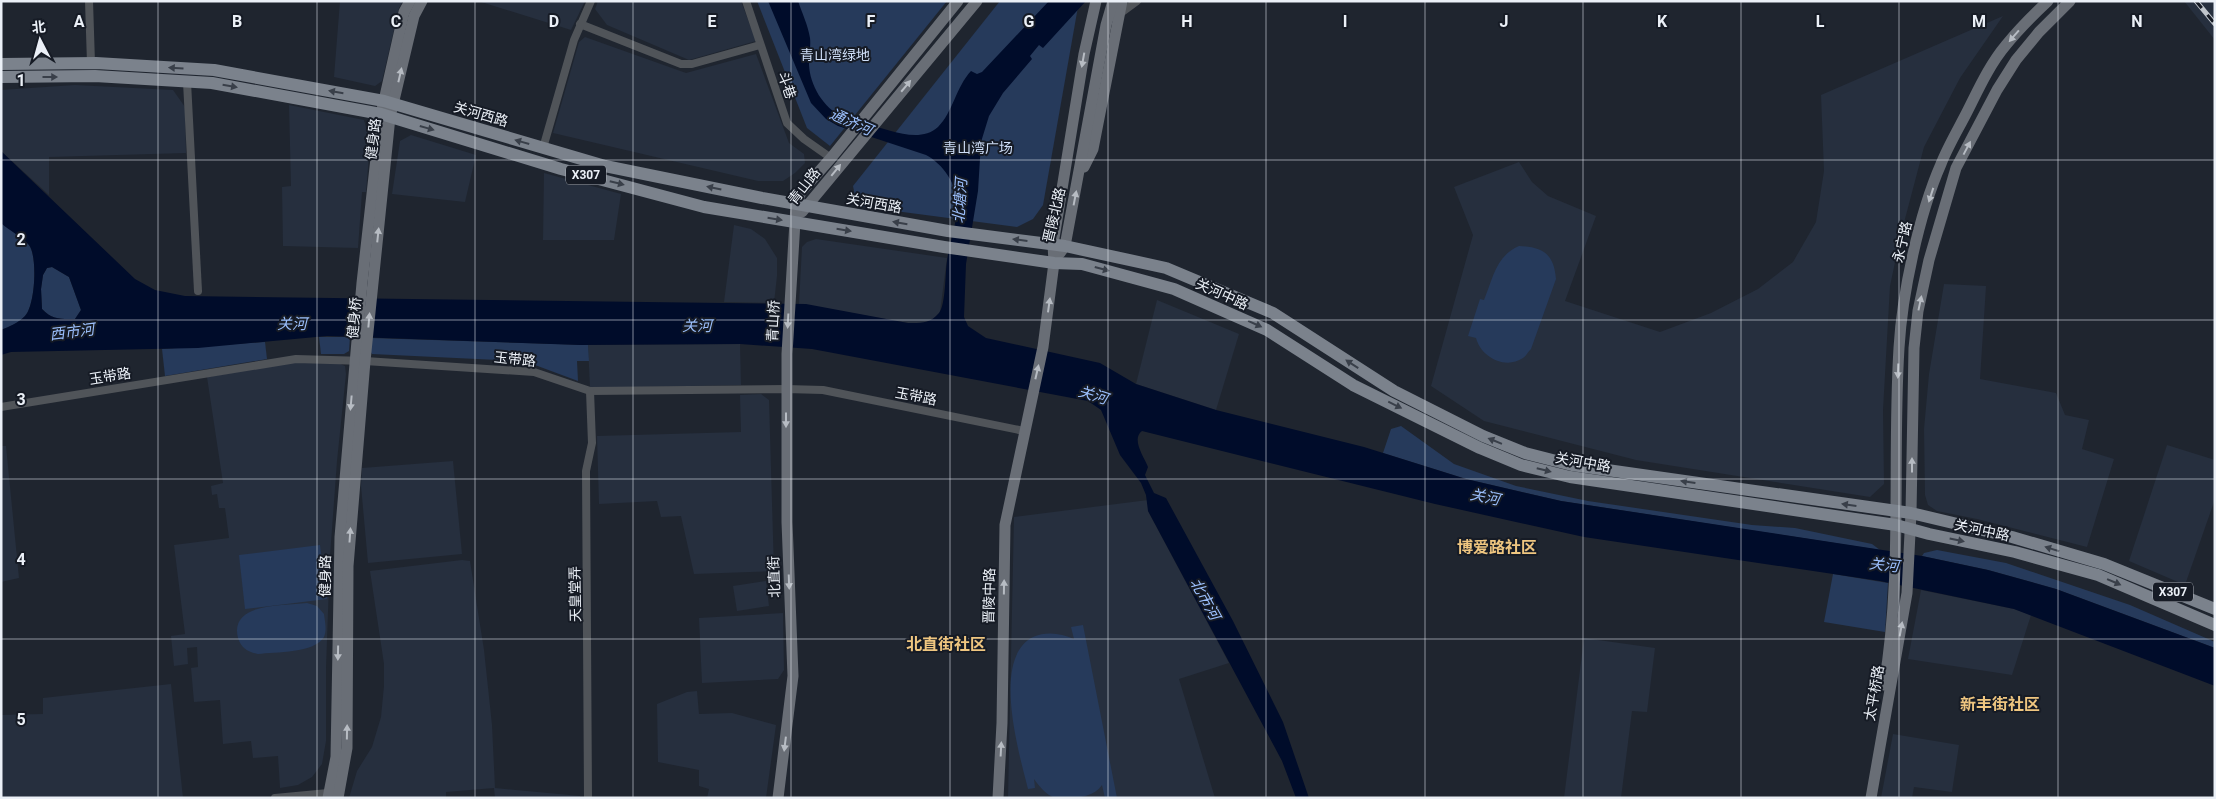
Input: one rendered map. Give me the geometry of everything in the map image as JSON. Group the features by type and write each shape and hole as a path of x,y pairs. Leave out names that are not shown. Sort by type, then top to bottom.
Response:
{"main road":[{"name":"健身路","path":"389,102 404,12 410,1"},
{"name":"健身路","path":"367,284 386,115 414,16 422,1"},
{"name":"青山路","path":"795,222 802,205 852,141 863,119 958,1"},
{"name":"青山路","path":"802,205 801,192 831,158 875,123 977,1"},
{"name":"晋陵北路","path":"1054,263 1078,180 1106,25 1114,1"},
{"path":"1078,180 1093,150 1122,1"},
{"name":"永宁路","path":"1897,518 1896,421 1899,346 1904,307 1919,230 1940,165 1980,85 2005,46 2048,1"},
{"path":"1910,528 1914,348 1918,311 1934,242 1956,168 1997,90 2016,60 2039,32 2070,1"},
{"name":"晋陵北路","path":"1059,245 1094,7"},
{"name":"关河西路","path":"1,64 91,63 214,70 389,102 606,166 802,205 948,231 976,234"},
{"name":"关河西路","path":"1,77 95,76 212,83 386,115 561,169 704,207 974,251"},
{"name":"青山桥","path":"787,354 795,222"},
{"name":"关河中路","path":"976,234 1059,245 1166,268 1273,313 1394,391 1484,436 1525,453 1572,465 1897,518 1910,528 2015,552 2098,575 2215,625"},
{"name":"关河中路","path":"974,251 1054,263 1082,264 1174,289 1267,330 1353,385 1480,448 1521,465 1570,477 1897,518 1911,513 2012,537 2104,564 2215,609"},
{"name":"晋陵中路","path":"998,798 1002,723 1004,525 1043,347 1054,263"},
{"name":"健身桥","path":"360,358 367,284"},
{"name":"北直街","path":"778,798 792,676 787,522 787,354"},
{"name":"健身路","path":"332,796 336,756 340,537 360,358"},
{"path":"1863,798 1885,674 1895,589 1897,518"},
{"name":"太平桥路","path":"1871,798 1907,593 1910,528"}],"street":[{"path":"89,1 91,63"},
{"path":"543,148 574,40 591,1"},
{"name":"斗巷","path":"746,1 787,123 804,139 831,158"},
{"path":"1118,15 1138,1"},
{"path":"580,24 681,64 692,64 760,45"},
{"path":"187,82 198,291"},
{"name":"玉带路","path":"1,407 296,359 360,358 534,372 590,391 786,388 823,390 1024,430"},
{"name":"天皇堂弄","path":"588,798 586,471 592,443 590,391"},
{"path":"275,798 332,796"}],"shaded area":[{"path":"340,1 403,1 399,8 382,81 375,86 334,77"},
{"path":"478,1 585,1 571,30"},
{"path":"598,1 741,1 756,41 689,60 607,25 595,9"},
{"path":"2184,1 2215,1 2215,40"},
{"path":"2003,16 1960,78 1924,147 1901,234 1890,286 1883,410 1884,484 1870,497 1636,460 1484,421 1431,386 1473,235 1454,187 1519,162 1532,182 1548,196 1596,216 1565,301 1660,332 1711,313 1758,289 1793,262 1816,222 1824,171 1821,95"},
{"path":"585,37 686,73 756,54 789,143 804,154 805,163 783,181 758,181 553,133 579,42"},
{"path":"75,85 173,90 185,107 186,153 49,157 49,195 1,151 1,90"},
{"path":"289,105 364,120 370,143 366,192 362,192 358,248 283,246 282,187 291,186"},
{"path":"411,135 476,155 465,202 392,194 400,141"},
{"path":"544,173 621,194 614,240 543,240"},
{"path":"734,225 751,229 765,239 777,258 774,303 724,302"},
{"path":"816,239 947,258 940,312 932,320 924,323 908,323 799,304 802,247 807,242"},
{"path":"1944,284 1986,286 1980,379 2056,393 2065,415 2089,420 2082,449 2114,459 2087,547 1977,519 1937,511 1928,505 1925,495 1924,429 1929,374"},
{"path":"1157,300 1239,334 1216,410 1136,384"},
{"path":"740,344 741,385 590,388 588,345"},
{"path":"297,362 338,363 345,366 346,374 330,556 326,668 326,741 322,764 312,777 298,785 280,788 278,756 253,758 251,741 223,744 220,700 194,702 191,668 198,667 197,647 187,648 188,664 174,666 171,636 185,634 174,545 229,538 225,508 219,508 217,494 212,495 211,486 223,483 207,377"},
{"path":"761,394 769,400 774,571 694,574 681,516 661,517 657,501 599,504 597,436 741,432 740,395"},
{"path":"2167,445 2215,460 2215,499 2185,585 2129,561"},
{"path":"1,446 6,446 19,578 1,582"},
{"path":"453,461 462,554 368,563 361,486 362,468"},
{"path":"1148,500 1148,511 1229,663 1179,679 1215,798 1008,798 1014,517"},
{"path":"462,560 470,561 484,650 492,725 495,788 580,796 580,798 495,798 494,788 446,792 446,798 349,798 357,771 372,747 381,717 384,686 384,664 370,571"},
{"path":"766,581 769,606 737,611 733,586"},
{"path":"1921,590 2014,609 2031,615 2012,675 1908,659"},
{"path":"783,613 784,670 778,679 702,683 699,618"},
{"path":"1584,638 1655,648 1647,712 1632,711 1621,798 1564,798"},
{"path":"171,684 183,798 1,798 1,715 43,714 43,698"},
{"path":"697,691 699,714 732,713 776,725 766,798 707,798 709,789 699,786 699,770 658,762 657,704 687,692"},
{"path":"1893,734 1959,745 1952,792 1914,787 1912,798 1881,798"}],"green space":[{"name":"青山湾绿地","path":"757,1 947,1 830,146 807,128"},
{"name":"青山湾广场","path":"1000,1 1079,1 1043,205 1033,219 1017,227 857,206 853,186"},
{"path":"1,223 29,245 34,260 34,281 31,302 25,316 20,321 1,330"},
{"path":"1519,246 1535,248 1546,253 1553,263 1556,279 1531,349 1524,357 1509,363 1495,360 1488,356 1476,338 1468,336 1480,299 1484,300 1496,268 1511,250"},
{"path":"52,267 69,277 81,310 75,319 53,317 42,309 41,289 43,275 47,268"},
{"path":"319,337 350,337 349,351 344,354 321,354"},
{"path":"371,338 588,345 589,361 577,361 578,381 535,365 498,360 372,354 370,351"},
{"path":"265,342 267,359 165,376 162,349"},
{"path":"1401,426 1454,464 1516,486 1588,501 1752,525 1795,528 1872,544 1880,550 1561,501 1466,479 1383,453 1391,429"},
{"path":"320,545 327,599 245,609 239,555"},
{"path":"1937,550 2006,563 2130,605 2215,642 2215,648 2056,589 1988,570 1922,556 1924,553"},
{"path":"1833,574 1888,583 1885,632 1824,622"},
{"path":"307,603 317,606 324,614 325,632 324,637 319,642 304,649 294,651 258,654 248,651 241,644 238,638 237,626 242,618 250,612 260,608"},
{"path":"1083,625 1117,798 1105,798 1102,785 1098,790 1087,796 1074,798 1052,797 1034,779 1035,788 1028,789 1019,753 1011,707 1011,685 1013,665 1020,648 1033,637 1048,633 1064,635 1074,639 1071,627"}],"water":[{"path":"768,1 798,1 810,38 809,65 812,80 819,95 829,108 843,117 855,121 909,135 921,135 933,131 943,121 962,84 971,71 977,74 982,72 1049,1 1086,1 1043,48 1039,45 1030,56 1032,59 1003,93 989,116 981,142 978,191 966,264 964,317 968,326 986,338 1100,363 1136,384 1216,410 1364,447 1466,479 1561,501 1922,556 1988,570 2056,589 2215,648 2215,686 2014,609 1880,581 1584,537 1435,504 1142,431 1139,434 1138,443 1148,467 1145,475 1154,493 1166,498 1233,621 1283,722 1309,798 1296,798 1282,761 1148,511 1146,495 1141,483 1120,455 1101,410 1088,401 812,349 740,344 580,345 327,336 198,348 11,352 1,355 1,330 19,321 28,311 33,292 34,260 29,245 1,223 1,151 135,279 155,290 185,296 806,304 908,323 925,322 936,317 943,303 947,261 957,210 955,189 948,175 926,155 838,126 826,119 811,103","holes":["52,267 69,277 81,310 75,319 53,317 42,309 41,289 43,275 47,268"]}],"railway":[{"path":"2196,1 2215,24"}],"district":[{"name":"博爱路社区","path":"1497,547"},
{"name":"北直街社区","path":"946,644"},
{"name":"新丰街社区","path":"2000,704"}],"water label":[{"name":"通济河","path":"851,122"},
{"name":"北塘河","path":"960,201"},
{"name":"关河","path":"292,324"},
{"name":"关河","path":"697,326"},
{"name":"西市河","path":"72,332"},
{"name":"关河","path":"1093,395"},
{"name":"关河","path":"1485,497"},
{"name":"关河","path":"1884,565"},
{"name":"北市河","path":"1205,599"}]}
